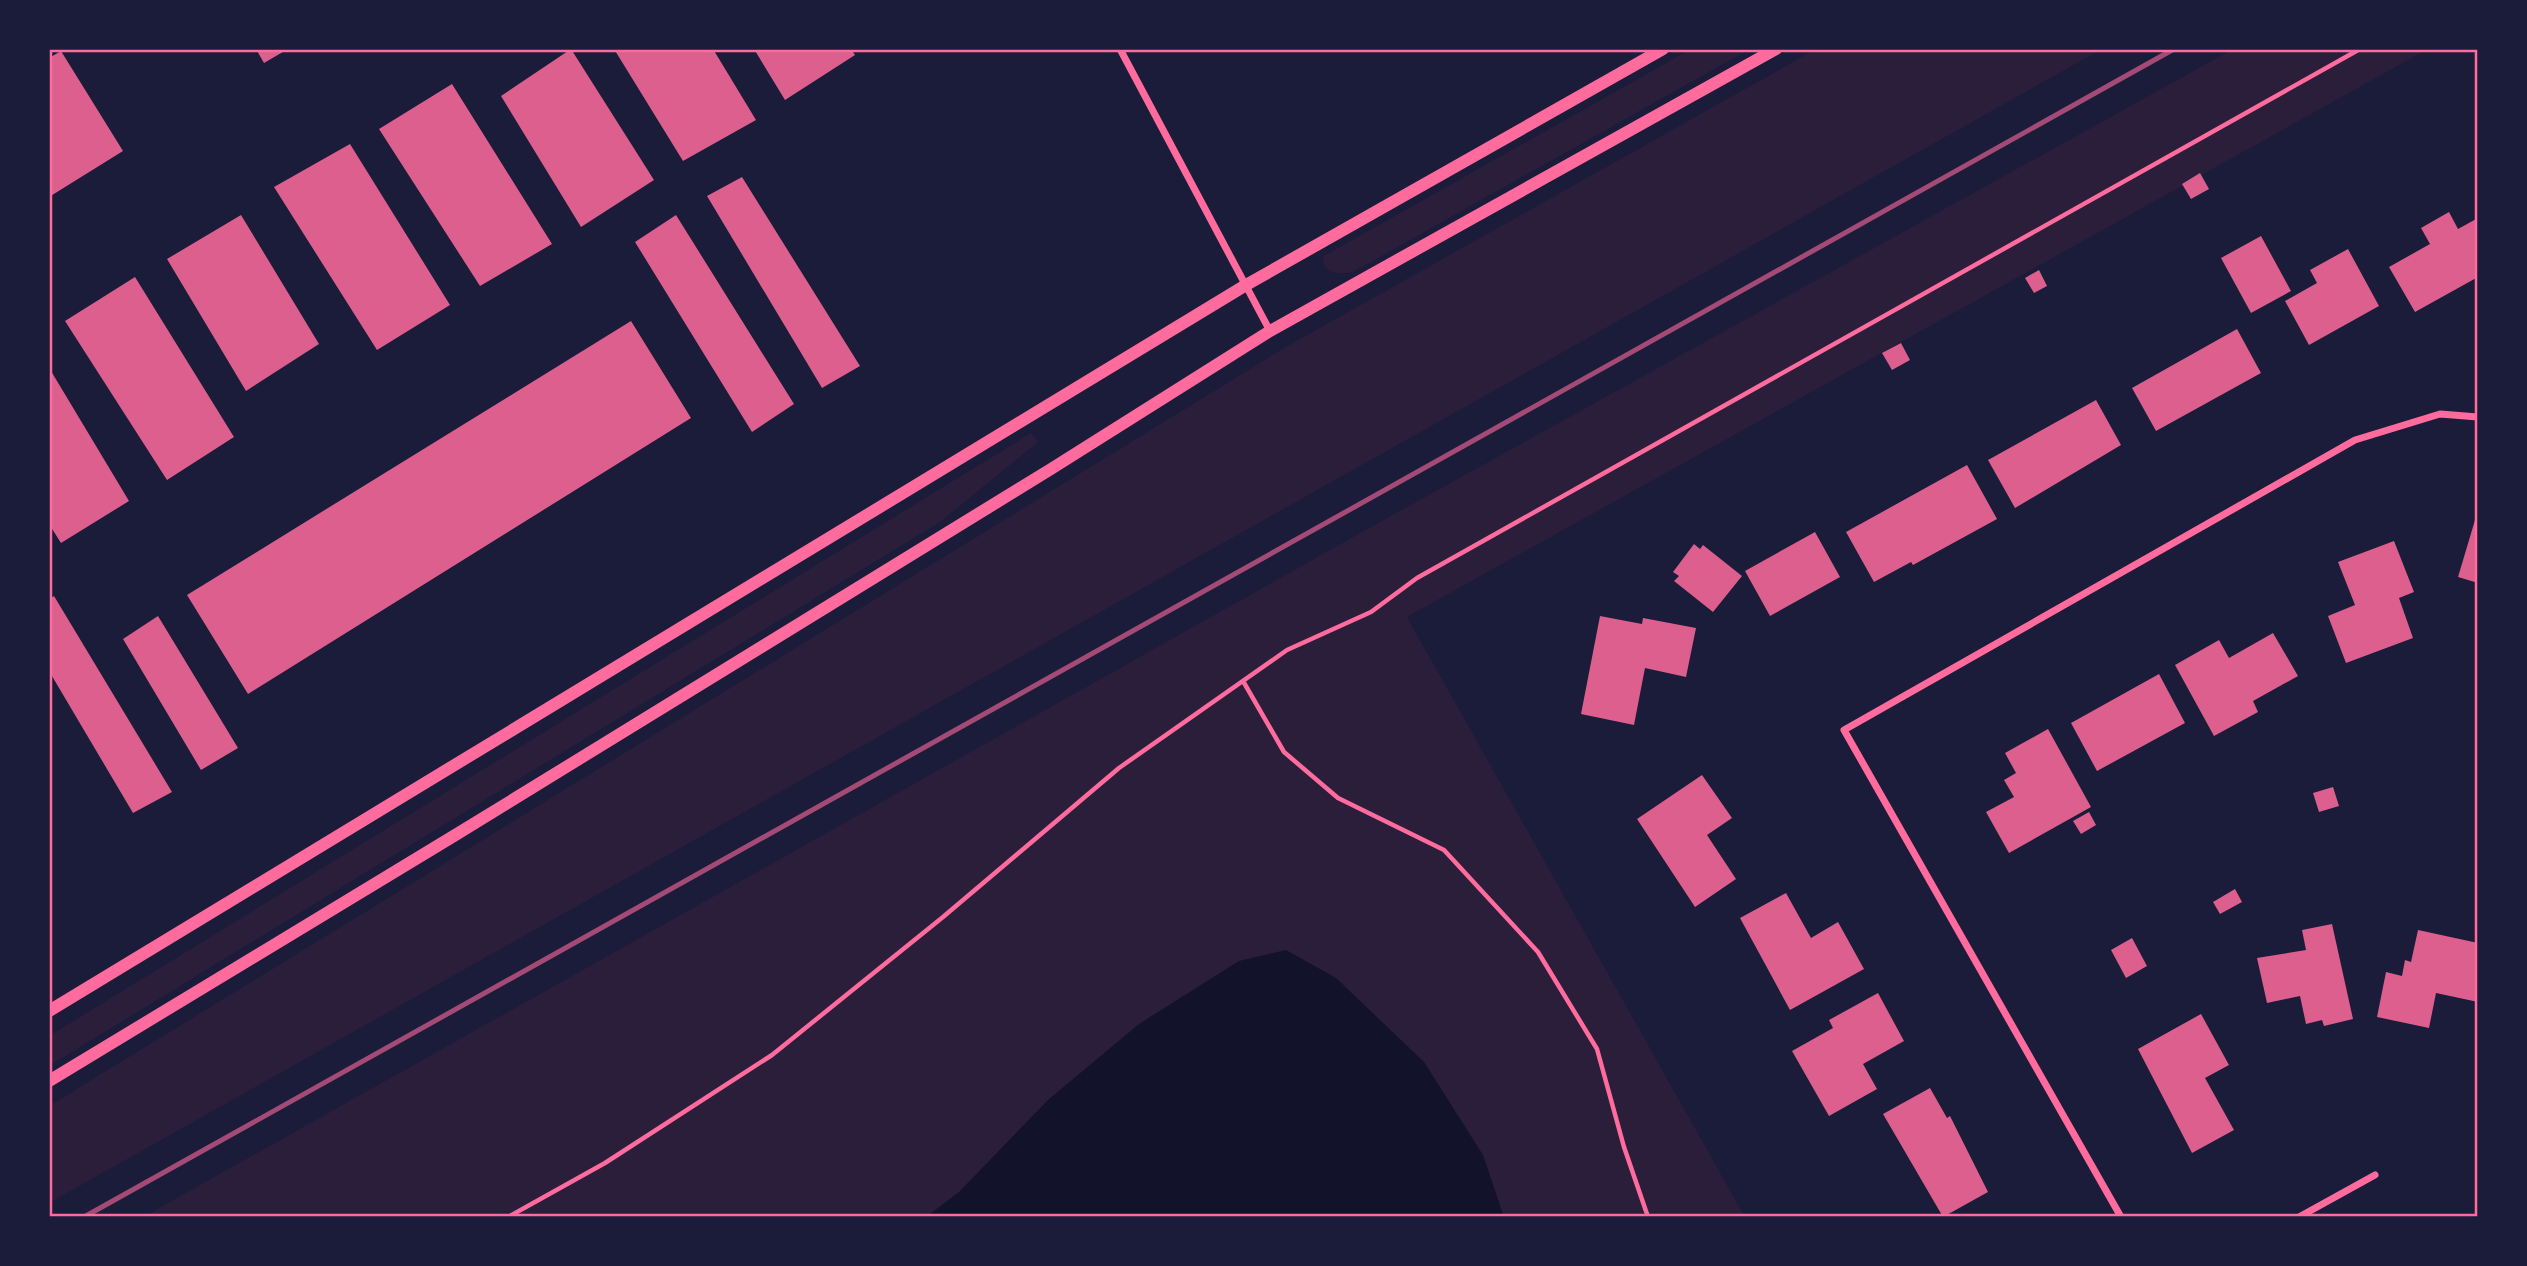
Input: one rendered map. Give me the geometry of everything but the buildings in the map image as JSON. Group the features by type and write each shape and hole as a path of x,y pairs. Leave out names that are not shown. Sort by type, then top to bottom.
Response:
{"street":[{"path":"1120,49 1270,331"},
{"path":"49,1011 1246,285 1663,49"},
{"path":"49,1081 493,813 1270,331 1776,49"},
{"path":"2121,1217 1844,730 2355,440 2440,414 2478,417"},
{"path":"2299,1217 2375,1175"}],"path":[{"path":"508,1217 605,1163 772,1055 943,917 1119,768 1287,650 1371,612 1417,578 2360,49"},
{"path":"1243,681 1284,752 1339,798 1444,850 1538,951 1597,1049 1624,1147 1648,1217"}],"shaded area":[{"path":"1691,49 1750,49 1353,272 1336,273 1323,264 1324,256"},
{"path":"1816,49 2102,49 49,1203 49,1106 1286,347"},
{"path":"2233,49 2428,49 1407,617 1745,1217 143,1217 1362,532"},
{"path":"1031,433 1038,442 940,522 49,1066 49,1036"},
{"path":"1286,950 1336,978 1424,1062 1483,1155 1504,1217 926,1217 959,1192 1048,1100 1139,1024 1239,961"}],"railway":[{"path":"84,1217 2174,49"}]}
